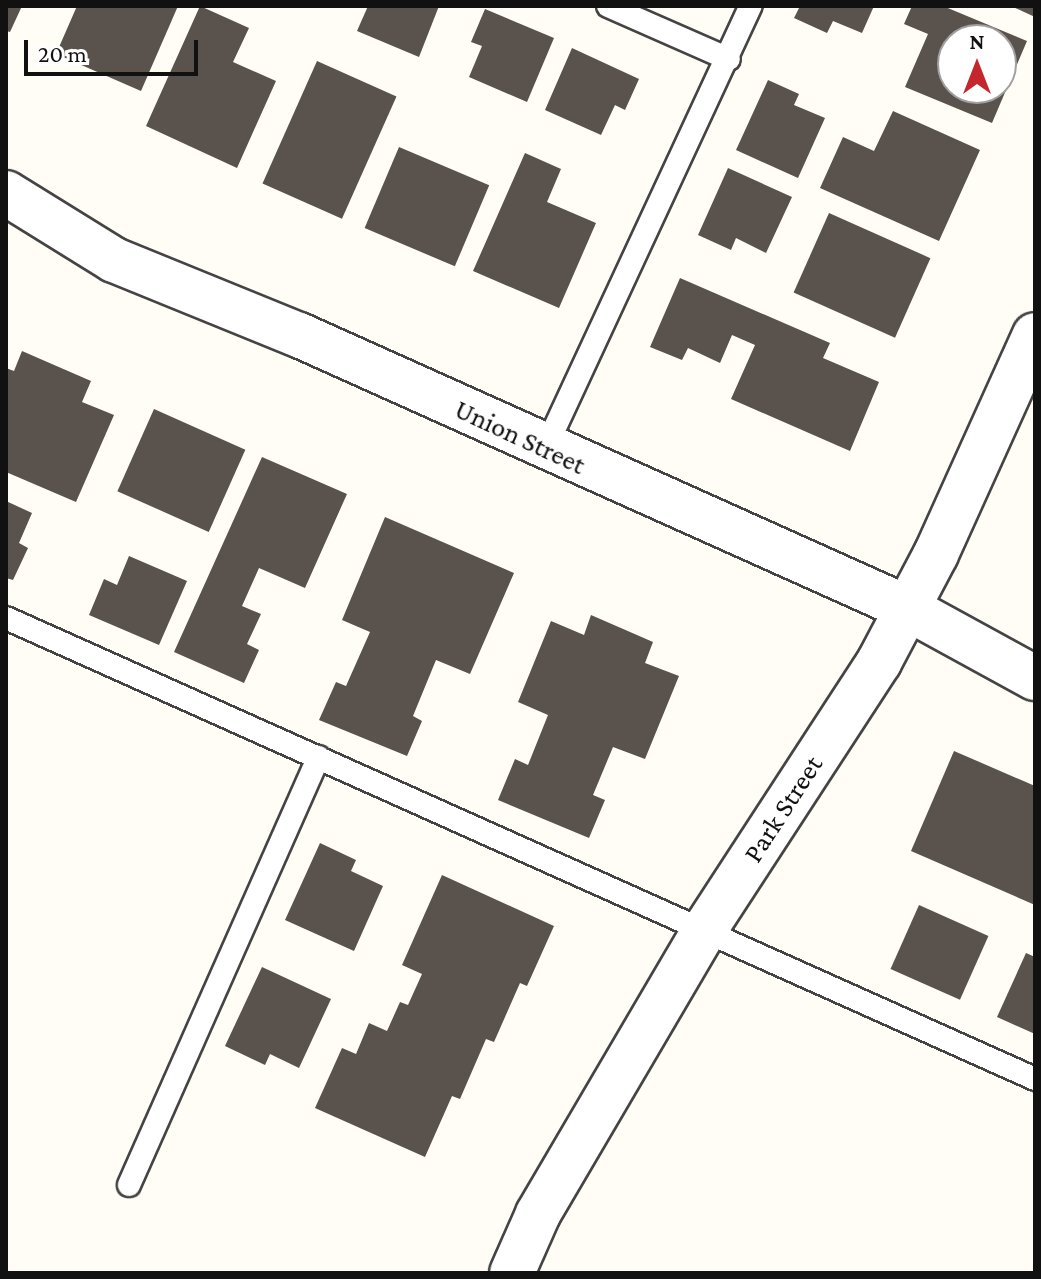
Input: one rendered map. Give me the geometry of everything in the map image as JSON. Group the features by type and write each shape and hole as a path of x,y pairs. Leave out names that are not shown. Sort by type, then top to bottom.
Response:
{"street":[{"name":"Union Street","path":"6,193 114,260 299,335 545,449 907,608 1035,678"},
{"name":"Park Street","path":"512,1273 538,1214 705,929 879,662 1035,335"}],"lane":[{"path":"608,6 729,59"},
{"path":"545,449 751,6"},
{"path":"6,618 1035,1079"},
{"path":"129,1185 319,757"}],"building":[{"path":"6,6 22,6 10,32 6,31"},
{"path":"77,6 178,6 141,91 56,54"},
{"path":"200,6 249,28 233,62 276,81 237,168 146,126"},
{"path":"368,6 439,6 419,57 357,31"},
{"path":"800,6 874,6 862,33 833,21 827,33 794,18"},
{"path":"912,6 943,6 986,24 937,24 937,100 905,87 928,34 904,24"},
{"path":"1011,6 1035,6 1035,17"},
{"path":"485,9 554,38 527,102 469,77 482,46 471,42"},
{"path":"1017,37 1027,41 1017,64"},
{"path":"572,48 639,79 625,110 615,105 601,135 545,110"},
{"path":"317,61 396,96 342,219 262,183"},
{"path":"768,80 799,94 794,105 825,118 798,178 736,150"},
{"path":"946,104 1000,104 992,123"},
{"path":"893,111 980,150 939,241 820,188 843,137 874,151"},
{"path":"399,147 489,185 455,266 365,228"},
{"path":"525,153 561,169 547,202 596,223 559,308 473,271"},
{"path":"728,168 792,197 766,253 736,238 731,250 698,235"},
{"path":"829,213 930,258 895,338 794,292"},
{"path":"680,278 830,343 823,358 879,382 850,451 731,399 755,345 732,335 720,363 688,348 682,360 650,347"},
{"path":"22,351 91,381 82,402 114,415 76,502 6,472 6,368 14,371"},
{"path":"154,409 245,450 209,532 117,491"},
{"path":"262,457 347,494 305,588 259,568 242,606 261,614 247,644 259,650 244,683 174,652"},
{"path":"6,501 32,513 19,543 28,548 13,580 6,578"},
{"path":"385,517 514,573 470,674 436,660 413,716 422,721 407,756 319,720 336,682 346,686 370,632 342,620"},
{"path":"129,556 187,581 159,645 89,615 104,579 117,585"},
{"path":"591,615 653,642 645,663 679,676 645,759 613,747 593,795 605,800 589,838 498,800 515,759 528,765 548,715 518,702 551,621 584,635"},
{"path":"954,751 1035,786 1035,905 911,851"},
{"path":"320,843 356,860 351,871 383,886 354,951 285,920"},
{"path":"442,875 554,926 527,986 520,983 494,1042 486,1039 460,1099 452,1096 425,1157 315,1108 342,1048 356,1054 369,1023 387,1031 400,1002 408,1005 422,974 402,965"},
{"path":"919,905 988,936 960,1000 891,969"},
{"path":"1026,953 1035,957 1035,1034 997,1017"},
{"path":"262,967 331,999 299,1068 270,1054 265,1065 225,1046"}]}
